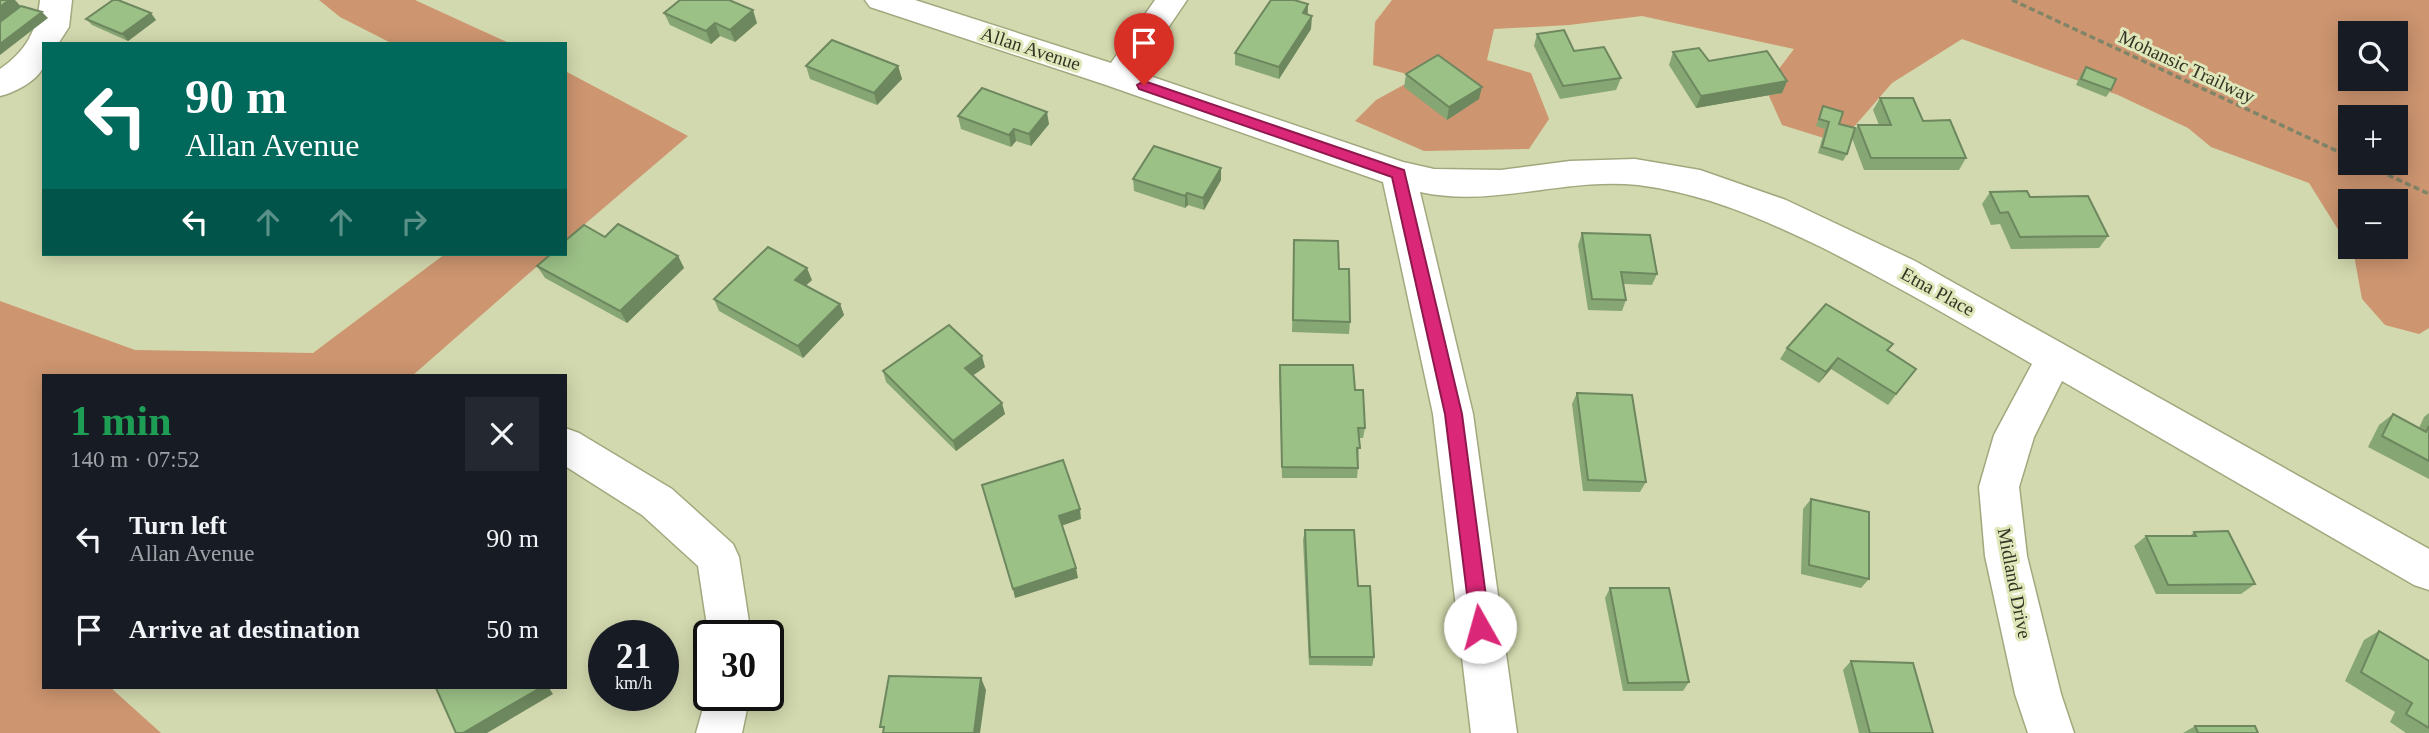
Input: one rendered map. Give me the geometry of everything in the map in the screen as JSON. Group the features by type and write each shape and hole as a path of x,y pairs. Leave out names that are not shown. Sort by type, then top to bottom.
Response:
{"street":[{"path":"43,42 53,27 57,0"},
{"name":"Allan Avenue","path":"881,0 1118,77 1399,174"},
{"path":"1118,77 1171,0"},
{"path":"0,85 27,66 42,44"},
{"name":"Etna Place","path":"1399,174 1434,182 1502,183 1570,174 1635,172 1700,183 1774,209 1902,271 2429,571"},
{"path":"1399,174 1453,414 1494,733"},
{"name":"Midland Drive","path":"2051,733 2038,694 2006,556 1999,487 2014,435 2055,358"},
{"path":"567,446 657,502 718,557 727,620"},
{"path":"719,733 724,711"}],"path":[{"name":"Mohansic Trailway","path":"2012,0 2338,151"},
{"path":"2388,175 2429,194"}],"shaded area":[{"path":"319,0 415,0 507,42 389,42 340,17"},
{"path":"1392,0 2429,0 2429,328 2419,334 2385,325 2362,299 2355,259 2408,259 2408,189 2338,189 2338,229 2309,183 2211,147 2188,128 2118,95 1962,39 1892,83 1840,143 1782,125 1765,87 1794,49 1642,16 1569,25 1494,29 1487,60 1531,73 1549,119 1529,149 1424,151 1355,121 1376,100 1418,77 1373,65 1375,22"},
{"path":"567,72 688,136 567,239"},
{"path":"442,256 549,256 414,374 42,374 42,689 112,689 161,733 0,733 0,301 135,350 313,353"}],"building":[{"path":"0,0 9,0 0,7"},
{"path":"113,0 151,13 122,34 86,19"},
{"path":"680,0 729,0 753,10 730,30 715,23 706,31 664,13"},
{"path":"1271,0 1294,0 1308,4 1303,13 1312,16 1279,67 1235,53"},
{"path":"21,6 42,12 0,44 0,22"},
{"path":"1564,30 1574,51 1604,47 1621,78 1563,86 1537,34"},
{"path":"832,40 898,66 874,93 806,66"},
{"path":"1699,48 1709,61 1767,51 1787,81 1701,96 1673,52"},
{"path":"1438,55 1482,87 1449,107 1406,74"},
{"path":"2086,67 2116,79 2111,90 2081,79"},
{"path":"982,88 1047,112 1029,134 1014,129 1009,135 958,116"},
{"path":"1880,98 1913,98 1923,121 1950,120 1966,158 1871,158 1858,125 1891,125"},
{"path":"1823,106 1843,112 1839,124 1855,128 1847,154 1822,147 1829,122 1819,119"},
{"path":"1154,146 1221,168 1203,198 1187,193 1185,196 1133,179"},
{"path":"2027,191 2030,197 2088,196 2108,236 2020,237 2008,212 2000,213 1990,192"},
{"path":"618,224 678,256 620,311 537,266 549,256 567,256 567,239 584,225 605,237"},
{"path":"1582,233 1650,235 1657,274 1621,272 1626,300 1592,299"},
{"path":"1294,240 1338,241 1339,269 1349,269 1350,322 1293,320"},
{"path":"768,247 807,268 795,280 840,304 798,346 714,299"},
{"path":"1826,304 1893,344 1887,350 1916,369 1896,394 1838,358 1826,372 1787,348"},
{"path":"949,325 982,356 965,368 1002,403 953,441 883,371"},
{"path":"1280,365 1353,365 1355,390 1363,390 1365,428 1358,428 1358,468 1282,467"},
{"path":"1577,393 1632,395 1646,482 1588,480"},
{"path":"2393,414 2426,432 2429,426 2429,461 2382,436"},
{"path":"1063,460 1080,509 1059,516 1076,568 1013,589 982,485"},
{"path":"1811,499 1869,512 1869,579 1809,565"},
{"path":"1305,530 1354,530 1358,586 1370,586 1374,657 1310,657"},
{"path":"2228,531 2255,584 2168,585 2146,536 2196,536 2194,532"},
{"path":"1610,588 1669,588 1689,682 1628,683"},
{"path":"2379,631 2429,661 2429,728 2406,714 2412,703 2361,672"},
{"path":"1851,661 1913,663 1933,733 1870,733"},
{"path":"889,676 981,678 974,733 883,733 884,727 880,727"},
{"path":"436,689 538,689 463,733 456,733"},
{"path":"2195,726 2255,726 2258,733 2198,733"}],"route":[{"path":"1144,85 1399,174 1453,414 1480,627"}]}
